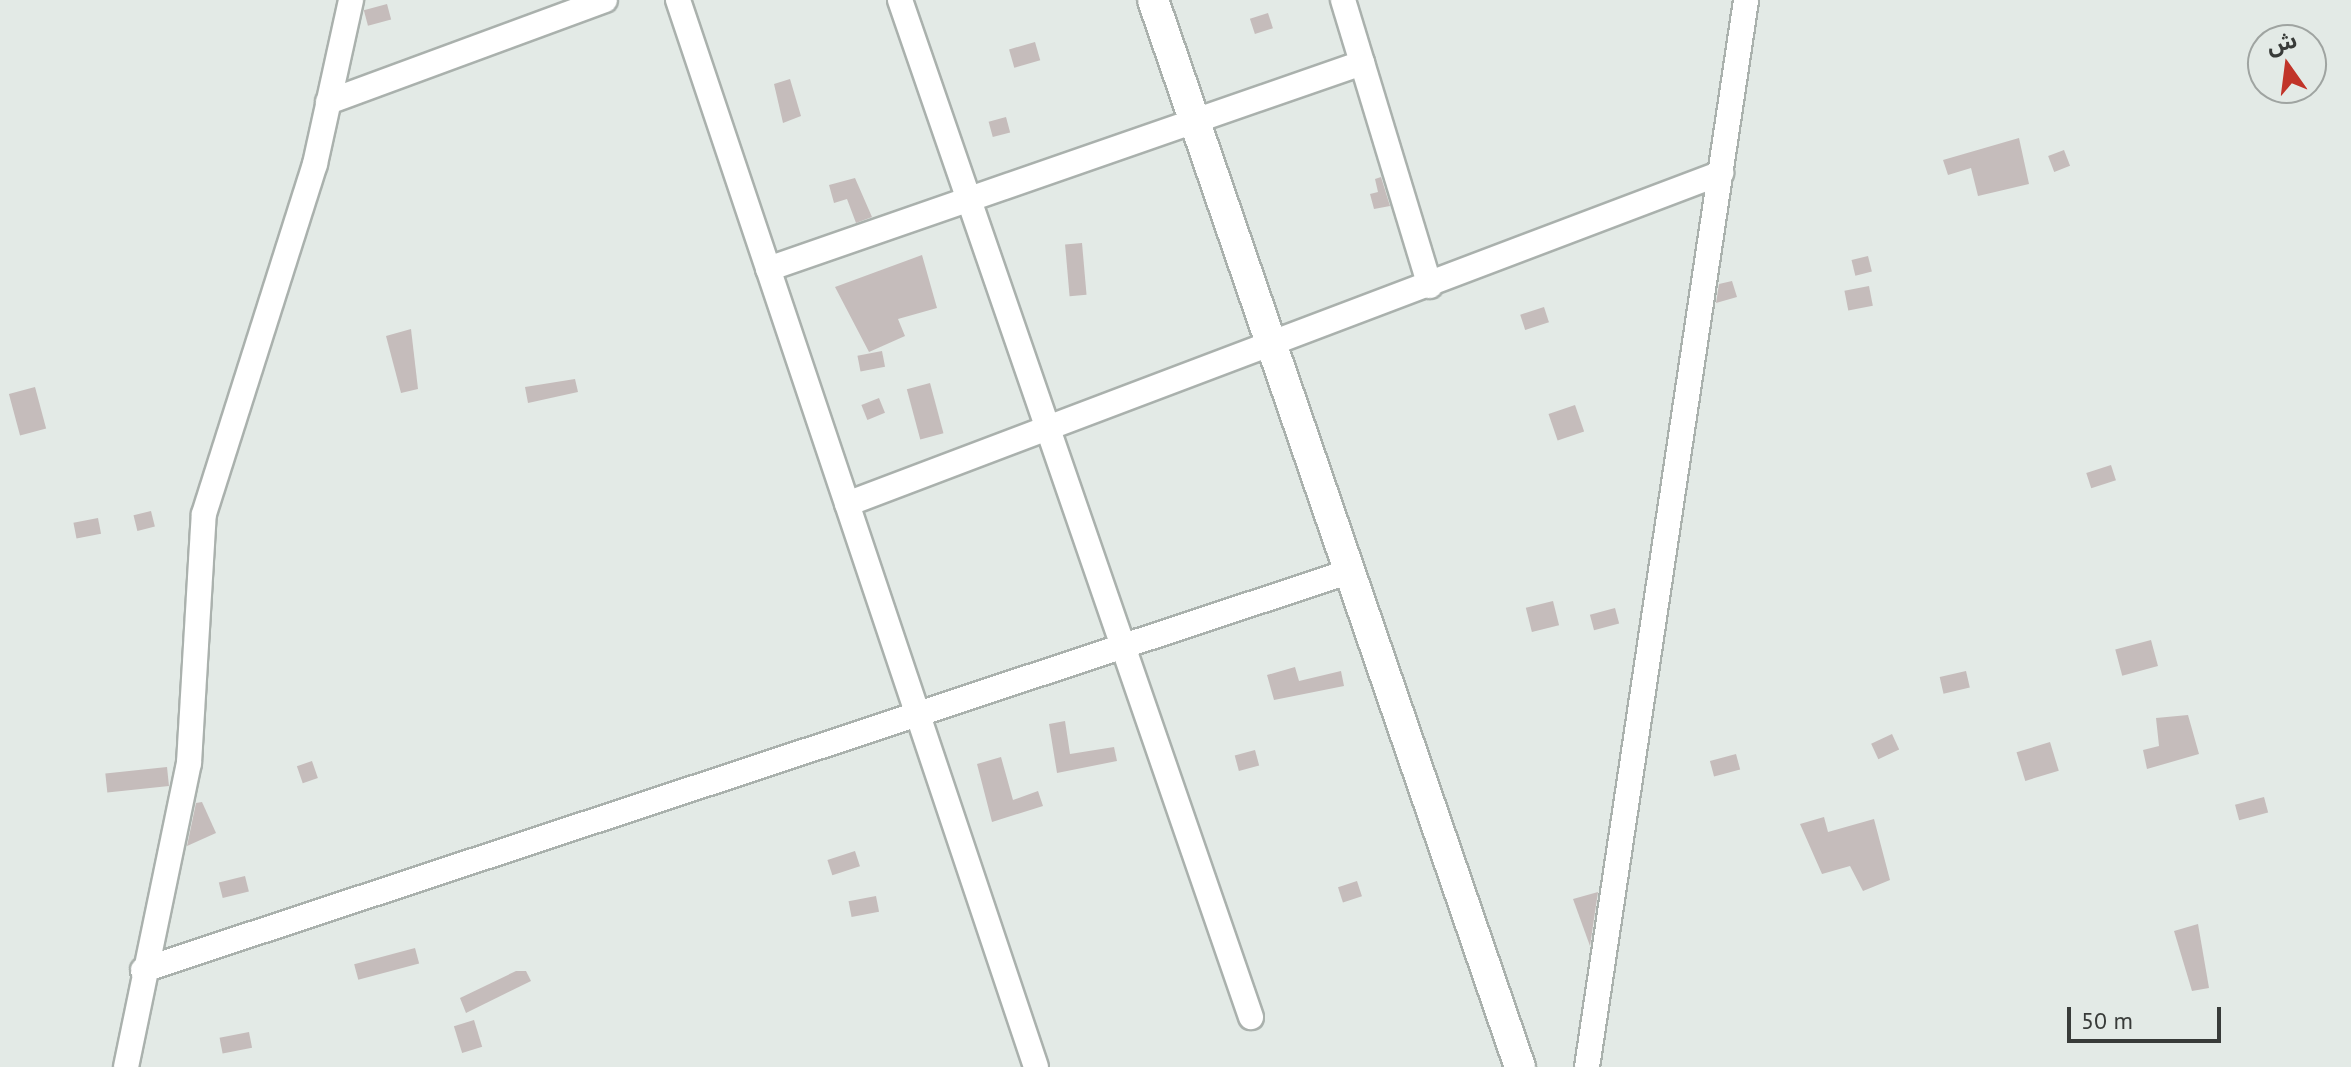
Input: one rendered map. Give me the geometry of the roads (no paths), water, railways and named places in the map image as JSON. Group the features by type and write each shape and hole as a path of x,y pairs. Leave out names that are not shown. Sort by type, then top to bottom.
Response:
{"street":[{"path":"126,1067 143,970 189,763 204,514 315,164 351,0"},
{"path":"328,102 605,0"},
{"path":"678,0 1036,1067"},
{"path":"900,0 1251,1017"},
{"path":"1153,0 1520,1067"},
{"path":"1343,0 1430,286"},
{"path":"1587,1067 1746,0"},
{"path":"768,269 1362,63"},
{"path":"847,504 1271,348 1721,173"},
{"path":"143,970 1348,572"}]}
